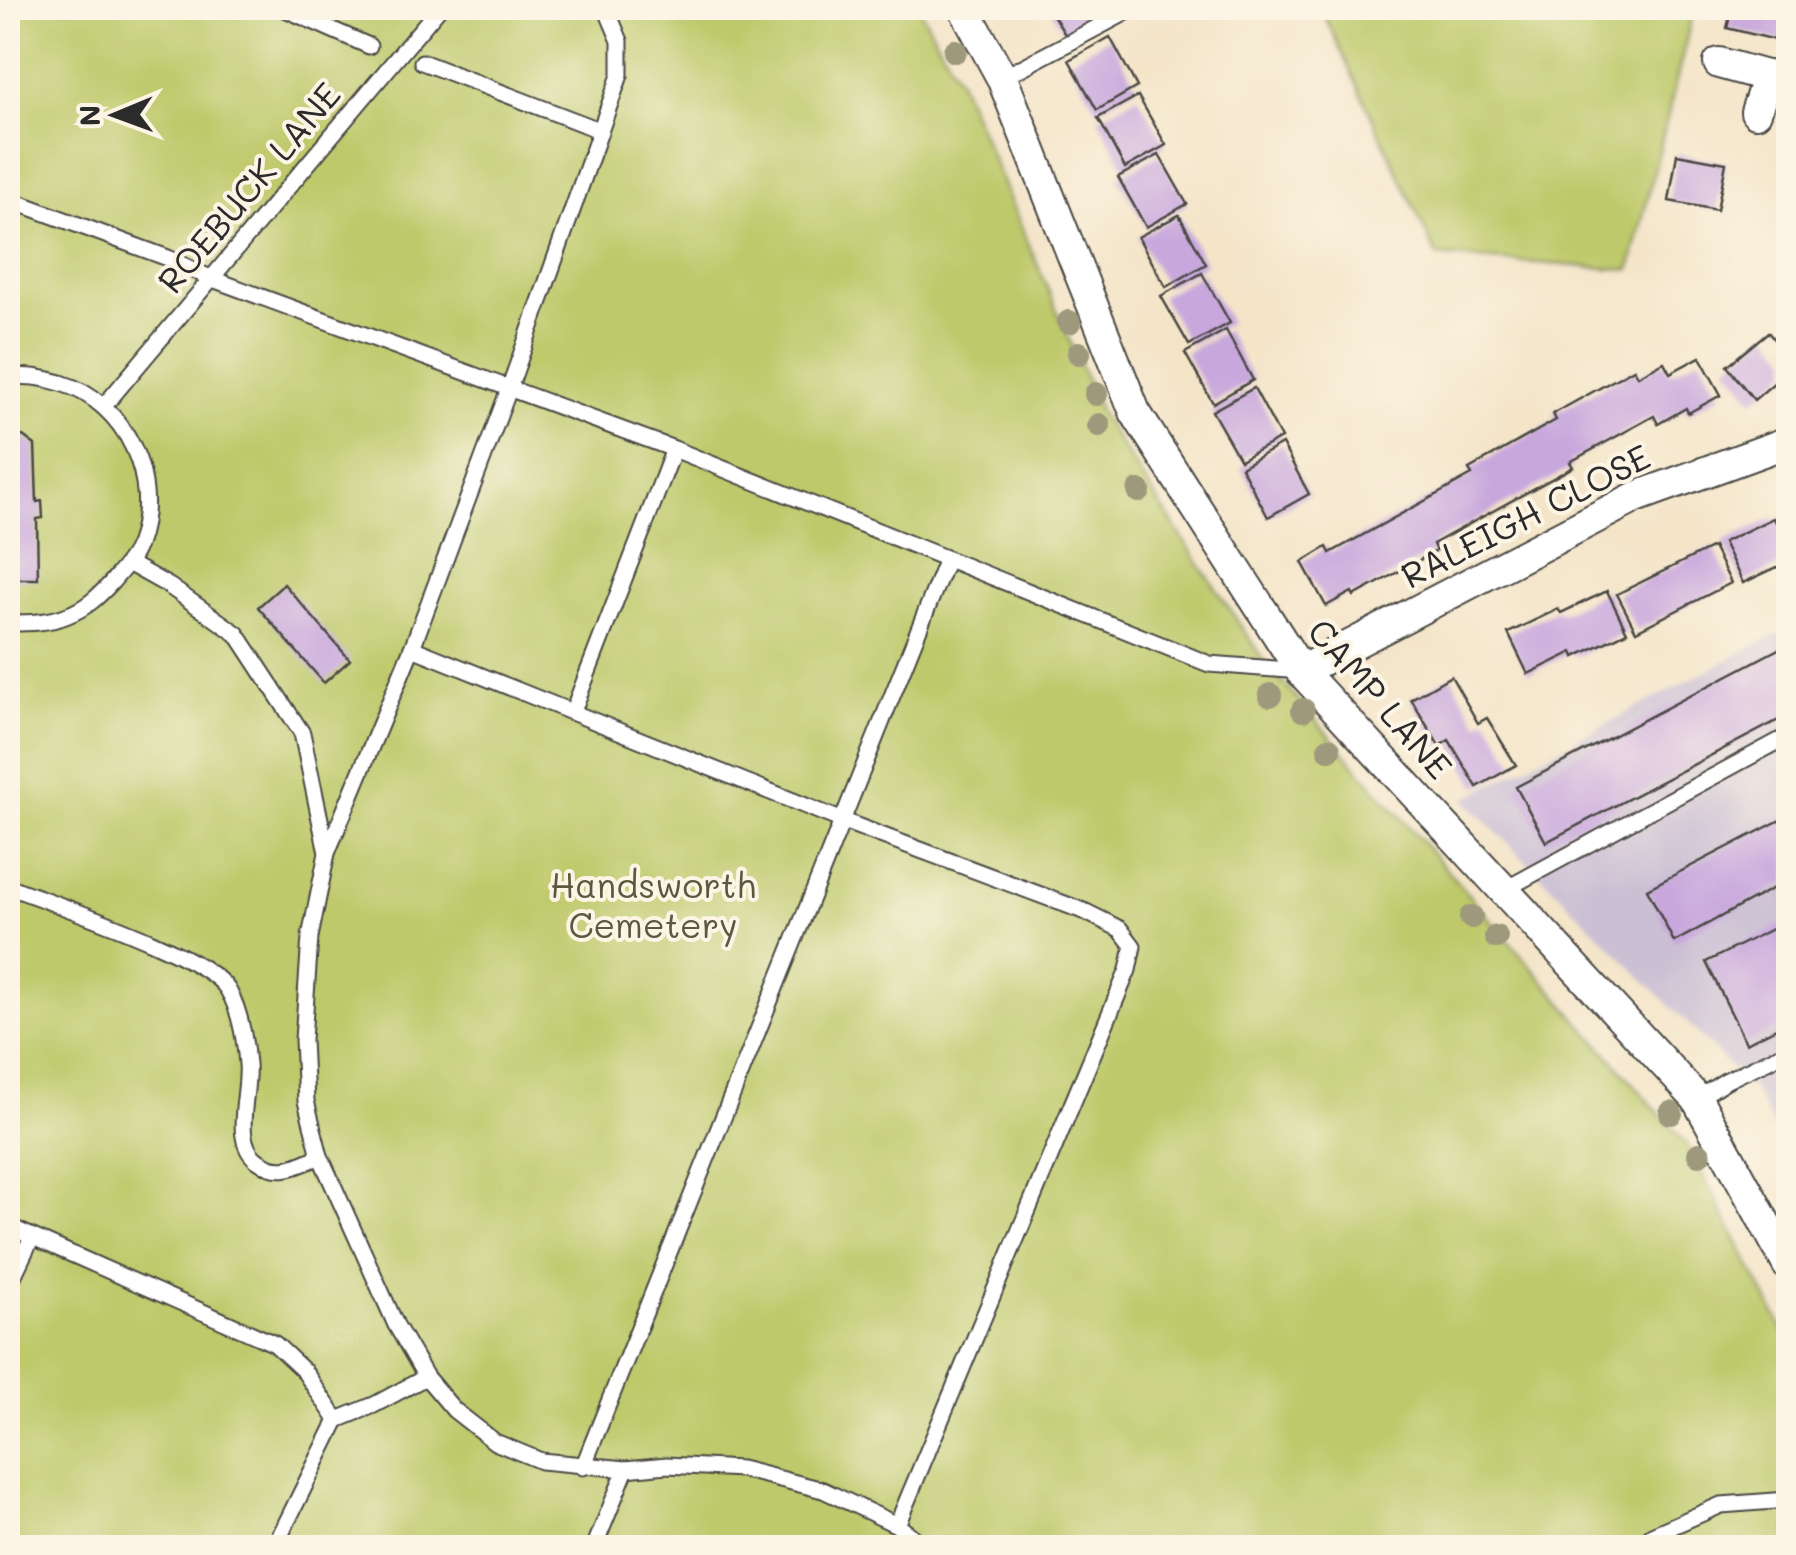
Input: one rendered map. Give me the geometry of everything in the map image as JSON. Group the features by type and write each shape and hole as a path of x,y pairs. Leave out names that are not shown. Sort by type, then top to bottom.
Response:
{"street":[{"name":"CAMP LANE","path":"964,8 1002,78 1135,412 1301,671 1696,1100 1788,1265"},
{"path":"1719,63 1778,80 1756,112"},
{"name":"RALEIGH CLOSE","path":"1301,671 1636,497 1788,442"}],"lane":[{"path":"283,8 369,46"},
{"name":"ROEBUCK LANE","path":"104,406 439,8"},
{"path":"606,8 620,41 620,75 412,648 327,853 310,937 303,1040 306,1101 320,1156 396,1325 426,1377 454,1410 495,1442 541,1461 583,1467 626,1469 666,1465 741,1469 823,1490 898,1525 927,1548"},
{"path":"1002,78 1134,8"},
{"path":"422,62 599,130"},
{"path":"8,199 674,449 1210,664 1301,671"},
{"path":"8,378 40,377 76,388 104,406 126,431 142,466 146,508 138,545 128,563 94,601 68,616 36,624 8,622"},
{"path":"573,711 674,449"},
{"path":"583,1467 946,559"},
{"path":"128,563 169,586 237,634 302,733 327,853"},
{"path":"412,648 843,821 1086,912 1120,930 1133,946 1128,970 898,1525"},
{"path":"1502,892 1788,736"},
{"path":"8,886 183,956 214,974 229,990 241,1027 248,1067 244,1136 251,1156 268,1168 287,1170 320,1156"},
{"path":"1696,1100 1725,1081 1788,1051"},
{"path":"8,1226 275,1344 304,1371 337,1420"},
{"path":"8,1287 32,1238"},
{"path":"274,1548 337,1420 426,1377"},
{"path":"594,1548 626,1469"},
{"path":"1636,1548 1652,1535 1721,1506 1788,1500"},
{"path":"8,1538 32,1548"}],"shaded area":[{"path":"1788,628 1788,1154 1753,1089 1464,799"}],"green space":[{"name":"Handsworth Cemetery","path":"8,8 919,8 959,80 1102,417 1264,661 1687,1145 1788,1339 1788,1547 8,1548"},
{"path":"1321,8 1694,8 1630,270 1437,256"}],"building":[{"path":"1049,8 1103,8 1107,15 1067,38"},
{"path":"1732,8 1788,8 1788,43 1727,28"},
{"path":"1110,37 1137,87 1097,110 1069,60"},
{"path":"1138,96 1166,145 1125,168 1098,118"},
{"path":"1677,154 1726,163 1717,210 1669,201"},
{"path":"1159,155 1187,204 1146,227 1118,177"},
{"path":"1179,215 1206,264 1166,287 1138,237"},
{"path":"1202,273 1230,323 1189,345 1161,296"},
{"path":"1226,330 1253,380 1213,403 1185,353"},
{"path":"1768,332 1788,357 1788,371 1754,400 1727,366"},
{"path":"1700,357 1721,395 1658,424 1654,416 1570,462 1573,467 1433,544 1436,551 1354,596 1352,592 1326,606 1302,562 1327,547 1330,553 1472,475 1469,469 1556,420 1553,414 1634,369 1638,376 1664,362 1670,373"},
{"path":"1254,388 1281,438 1240,460 1212,411"},
{"path":"23,436 35,445 37,502 42,501 43,518 37,519 38,579 8,579 8,437"},
{"path":"1282,444 1309,494 1268,517 1241,467"},
{"path":"1788,516 1788,562 1743,583 1723,542 1773,518 1776,522"},
{"path":"1713,547 1731,583 1636,631 1617,594"},
{"path":"284,584 350,660 324,683 258,607"},
{"path":"1607,591 1627,632 1528,674 1508,633"},
{"path":"1788,644 1788,715 1546,842 1516,787"},
{"path":"1451,676 1478,723 1487,718 1516,765 1477,787 1449,740 1439,746 1411,699"},
{"path":"1788,816 1788,880 1674,942 1647,889"},
{"path":"1788,921 1788,1022 1746,1043 1706,962"}]}
